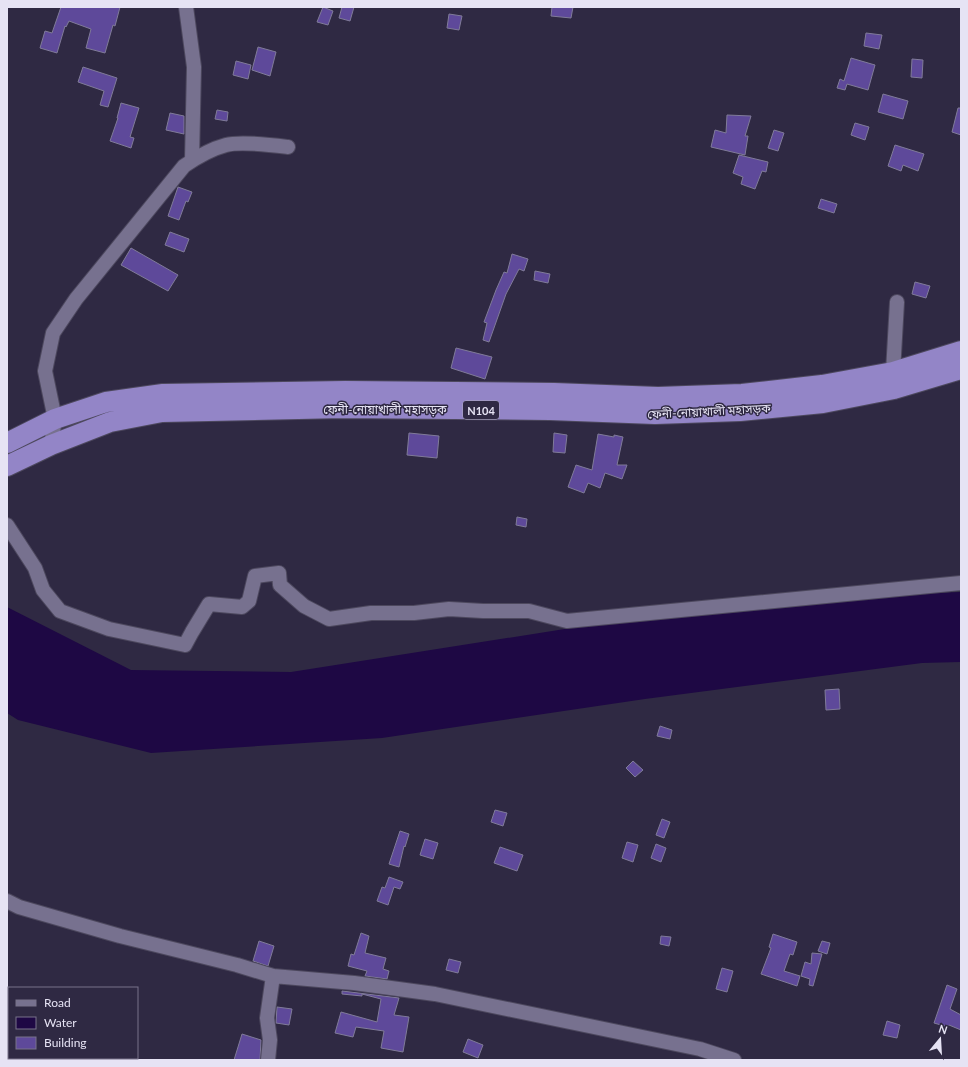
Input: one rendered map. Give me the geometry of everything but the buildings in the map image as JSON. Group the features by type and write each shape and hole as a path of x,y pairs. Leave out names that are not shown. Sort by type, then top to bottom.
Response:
{"highway":[{"name":"ফেনী-নোয়াখালী মহাসড়ক","path":"7,443 55,418 106,402 163,394 345,391 554,393 658,397 742,394 822,385 893,372 961,352"},
{"name":"ফেনী-নোয়াখালী মহাসড়ক","path":"7,466 51,445 110,422 162,412 342,408 550,410 655,414 748,411 823,403 885,391 961,369"}],"street":[{"path":"186,7 194,67 192,160"},
{"path":"51,445 55,418 45,371 53,333 76,299 184,166 192,160 206,152 227,144 288,146"},
{"path":"885,391 893,372 897,302"},
{"path":"7,525 35,568 43,590 60,611 109,629 185,645 209,604 242,607 249,601 255,576 279,573 280,585 304,606 329,619 370,613 414,613 449,609 529,611 567,620 961,583"},
{"path":"7,900 19,907 113,934 237,965 273,976 354,982 436,994 700,1049 734,1060"},
{"path":"268,1060 270,1040 267,1018 273,976"}],"water":[{"path":"961,592 961,662 922,663 645,699 382,738 151,753 18,720 7,713 7,607 131,670 291,672 571,628 907,594"}]}
